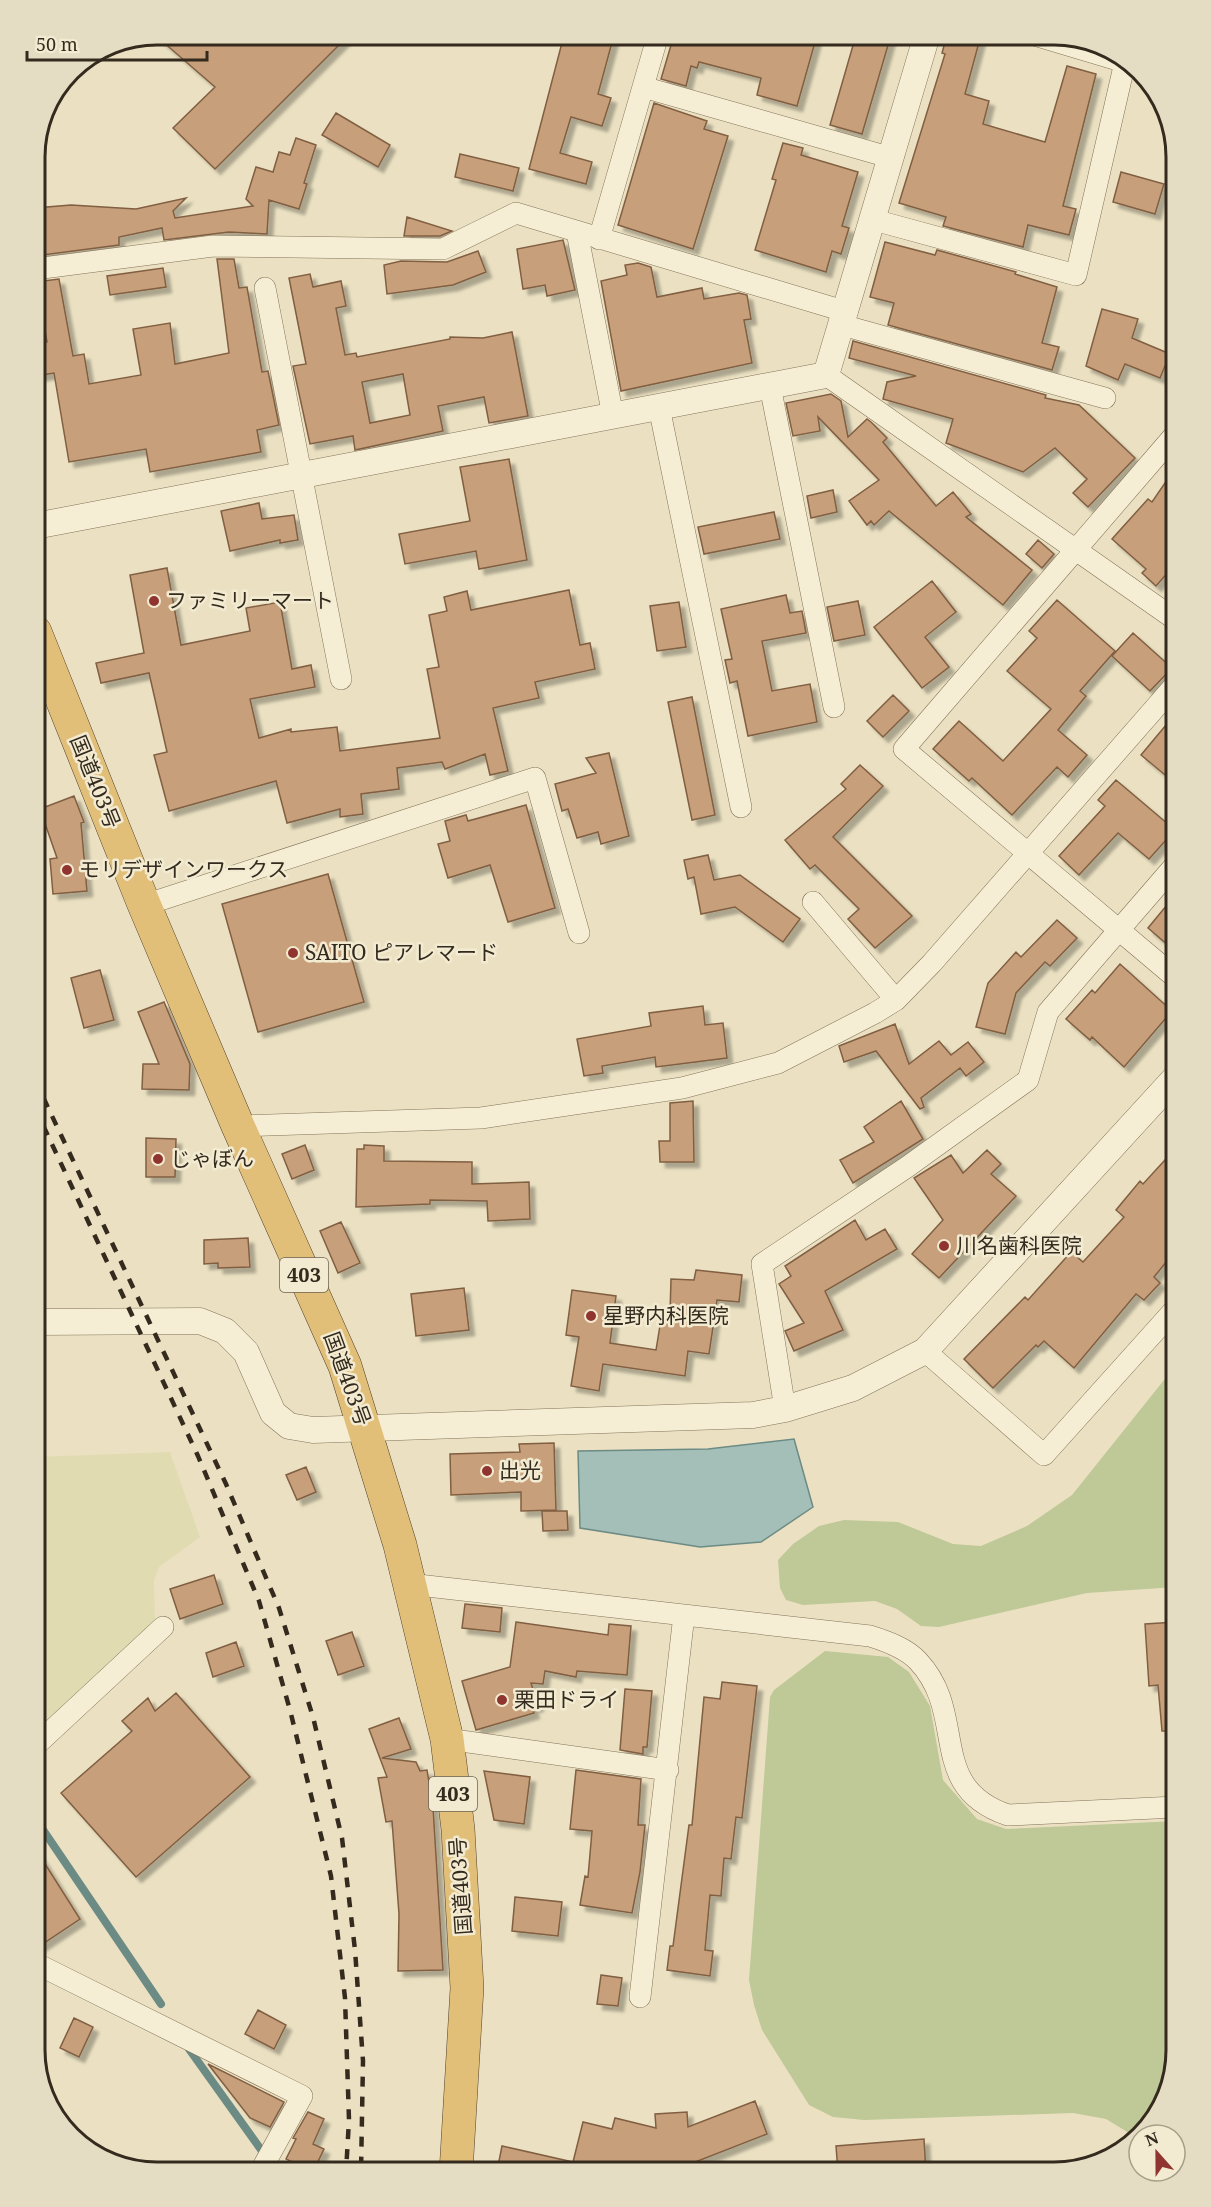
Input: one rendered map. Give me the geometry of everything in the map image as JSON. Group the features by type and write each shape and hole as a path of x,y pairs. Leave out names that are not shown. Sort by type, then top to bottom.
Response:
{"highway":[{"name":"国道403号","path":"45,657 143,902 238,1126 345,1366 365,1427 409,1584 447,1739 458,1829 467,1988 457,2162"}],"street":[{"path":"599,239 655,45"},
{"path":"826,375 845,319 924,45"},
{"path":"1073,47 1093,53"},
{"path":"874,220 1076,275 1126,72"},
{"path":"643,87 892,158"},
{"path":"45,268 213,246 443,249 516,213 845,319 1105,398"},
{"path":"577,232 613,416"},
{"path":"265,288 341,679"},
{"path":"45,524 826,375 1166,613"},
{"path":"770,386 834,707"},
{"path":"659,407 741,807"},
{"path":"1166,445 904,748 1166,970"},
{"path":"238,1126 481,1118 681,1088 778,1063 896,1000 932,963 1166,695"},
{"path":"143,902 160,900 535,778 579,933"},
{"path":"785,1409 762,1264 907,1167 1028,1080 1048,1012 1166,875"},
{"path":"813,902 896,1000"},
{"path":"45,1322 200,1321 225,1330 246,1353 273,1413 289,1426 313,1430 753,1415 785,1409 854,1388 925,1351 1166,1088"},
{"path":"925,1351 1044,1455 1166,1319"},
{"path":"409,1584 846,1631 894,1644 918,1660 930,1678 944,1704 950,1730 952,1757 958,1777 969,1794 987,1809 1008,1815 1166,1807"},
{"path":"640,1997 668,1770 684,1615"},
{"path":"45,1736 163,1627"},
{"path":"447,1739 668,1770"},
{"path":"45,1968 302,2096 266,2162"}],"shaded area":[{"path":"170,1452 200,1537 159,1567 154,1580 155,1625 45,1729 45,1457"}],"green space":[{"path":"1166,1378 1166,1588 1087,1593 939,1627 921,1626 897,1609 875,1601 803,1605 786,1600 780,1588 778,1560 793,1544 819,1526 844,1520 898,1522 953,1544 981,1546 1027,1526 1072,1495"},
{"path":"825,1651 888,1657 909,1672 930,1706 943,1780 977,1819 1006,1829 1166,1821 1165,2065 1160,2086 1139,2123 1127,2123 1127,2132 1106,2119 1073,2113 864,2120 833,2117 809,2105 762,2030 749,1980 770,1697 774,1690"}],"water":[{"path":"794,1439 813,1507 761,1542 700,1547 580,1528 578,1451 708,1449"}],"building":[{"path":"167,45 339,45 215,169 173,128 215,87"},
{"path":"561,45 611,45 598,94 611,98 602,126 571,117 560,153 592,162 586,184 529,169"},
{"path":"671,45 814,45 797,106 757,95 761,78 699,62 697,68 691,66 686,86 661,79"},
{"path":"853,45 888,45 862,134 830,125"},
{"path":"944,45 978,45 965,94 989,101 983,124 1045,142 1067,66 1096,74 1063,206 1076,209 1069,235 1028,225 1023,247 943,226 946,217 899,203 945,54 942,53"},
{"path":"654,103 707,121 704,129 728,136 693,249 618,225"},
{"path":"336,113 390,145 378,167 322,135"},
{"path":"296,138 316,145 304,183 307,184 299,209 269,200 267,234 229,232 164,240 162,228 119,237 119,245 45,255 45,207 71,205 136,209 186,198 173,211 175,218 253,206 246,199 256,167 273,172 279,152 290,155"},
{"path":"783,143 803,148 801,155 858,172 842,226 849,228 841,254 832,251 826,272 755,250 776,180 772,179"},
{"path":"460,154 519,168 513,191 455,177"},
{"path":"1121,172 1164,184 1155,214 1113,202"},
{"path":"407,217 452,231 440,236 404,236"},
{"path":"563,240 575,290 547,296 545,285 523,289 517,249"},
{"path":"885,242 935,255 937,250 1016,272 1015,274 1057,287 1042,343 1059,347 1052,370 888,325 894,303 870,297"},
{"path":"478,251 486,272 453,285 387,294 384,265 401,261 447,262"},
{"path":"217,259 234,259 239,288 247,287 262,372 268,371 279,425 257,430 261,452 150,472 146,449 69,462 54,373 45,374 45,342 47,342 45,281 59,279 73,356 84,354 89,384 141,375 133,329 170,323 175,364 229,353"},
{"path":"638,263 651,267 657,297 702,288 704,299 739,293 747,295 751,319 744,320 752,363 621,391 601,281 627,275 625,265"},
{"path":"163,268 166,287 110,295 107,276"},
{"path":"310,274 313,287 341,281 346,306 336,308 345,355 356,353 357,357 450,339 450,337 483,338 512,332 528,416 489,423 484,397 438,406 443,431 355,450 353,436 310,444 293,366 306,364 289,278","holes":["403,374 410,415 370,423 362,382"]},
{"path":"1102,309 1138,319 1132,338 1166,352 1166,364 1160,378 1125,364 1118,380 1086,366"},
{"path":"853,341 1046,395 1045,398 1079,405 1135,458 1088,507 1073,493 1087,479 1055,448 1023,472 946,443 953,419 883,399 887,382 916,376 849,358"},
{"path":"831,394 841,401 848,437 867,419 887,438 883,442 936,506 953,492 971,514 966,517 1032,570 1003,605 889,511 874,525 871,521 867,525 849,501 879,480 818,417 820,431 793,436 786,403"},
{"path":"509,459 527,560 479,569 476,551 405,564 399,534 470,521 460,467"},
{"path":"1166,482 1166,574 1156,586 1142,573 1146,569 1112,539 1148,499 1152,502"},
{"path":"833,490 837,512 811,518 807,496"},
{"path":"259,503 262,519 294,515 298,540 280,543 280,540 230,551 221,511"},
{"path":"774,512 780,539 704,554 698,527"},
{"path":"1038,540 1054,554 1042,568 1026,554"},
{"path":"167,568 181,645 250,631 246,608 280,602 292,669 311,665 315,687 250,699 259,738 291,729 291,732 337,727 340,751 440,738 427,669 439,667 429,615 447,611 444,597 467,591 471,610 569,590 580,645 590,643 595,669 535,682 539,698 493,708 508,771 490,775 485,754 445,769 442,762 397,768 399,789 361,794 363,814 340,817 340,809 287,823 276,781 169,811 154,755 167,752 149,673 101,683 96,663 144,653 130,575"},
{"path":"932,581 956,612 925,637 949,667 922,688 874,627"},
{"path":"786,595 790,613 802,611 806,633 762,641 772,691 810,684 817,722 748,736 737,681 730,683 725,660 732,659 721,609"},
{"path":"1057,600 1115,651 1080,691 1086,696 1058,730 1087,755 1068,777 1057,767 1012,815 972,778 969,781 933,749 959,721 1003,761 1051,709 1007,671 1037,638 1029,631"},
{"path":"858,601 865,635 834,641 827,607"},
{"path":"679,602 686,647 657,651 650,606"},
{"path":"1133,633 1166,663 1166,674 1150,691 1112,656"},
{"path":"893,695 909,711 883,737 867,721"},
{"path":"692,697 715,815 692,820 668,702"},
{"path":"1166,725 1166,776 1141,755"},
{"path":"609,753 629,836 601,844 598,832 577,838 568,809 562,811 555,784 596,773 586,758"},
{"path":"860,765 883,786 833,837 912,916 875,948 848,919 859,909 815,865 810,869 785,840 846,789 841,784"},
{"path":"1116,780 1166,822 1166,840 1149,859 1118,833 1079,875 1059,856 1105,806 1098,800"},
{"path":"74,796 84,822 81,823 87,891 53,894 50,859 57,858 45,823 45,807"},
{"path":"526,805 555,908 508,922 490,865 448,878 438,844 450,841 445,821 466,815 468,821"},
{"path":"708,855 714,880 740,875 800,919 783,942 735,907 701,914 694,877 688,879 684,860"},
{"name":"SAITO ピアレマード","path":"328,874 364,1002 258,1032 222,904"},
{"path":"1166,906 1166,943 1148,928"},
{"path":"1057,920 1077,938 1050,966 1045,962 1016,993 1005,1034 976,1027 988,983 1016,952 1021,957"},
{"path":"1120,964 1166,1006 1166,1018 1124,1067 1092,1037 1090,1040 1066,1019 1092,990 1095,993"},
{"path":"100,970 114,1020 84,1028 71,978"},
{"path":"164,1002 190,1064 189,1090 142,1089 143,1064 159,1064 138,1012"},
{"path":"703,1006 705,1025 723,1023 727,1058 656,1067 655,1057 602,1066 603,1073 584,1076 577,1039 651,1026 649,1013"},
{"path":"895,1024 909,1064 939,1041 951,1055 968,1042 984,1062 966,1076 960,1068 921,1098 924,1107 920,1109 876,1051 844,1062 839,1046"},
{"path":"693,1101 694,1162 660,1162 659,1141 670,1141 670,1103"},
{"path":"901,1101 923,1139 853,1183 840,1160 874,1142 864,1127"},
{"path":"146,1138 176,1139 175,1177 146,1177"},
{"path":"305,1145 314,1170 292,1179 282,1154"},
{"path":"364,1145 384,1146 384,1161 472,1162 472,1184 529,1182 530,1219 488,1221 487,1201 430,1200 430,1204 356,1207 357,1149 364,1149"},
{"path":"987,1150 1001,1164 991,1174 1016,1196 939,1278 912,1254 943,1220 914,1178 951,1155 963,1173"},
{"path":"1166,1159 1166,1262 1154,1277 1160,1283 1144,1300 1136,1294 1074,1368 1044,1341 1038,1347 1036,1345 993,1388 964,1359 1025,1297 1028,1300 1071,1252 1083,1262 1124,1217 1116,1210 1140,1181 1143,1184"},
{"path":"855,1220 866,1240 885,1229 897,1249 825,1291 843,1330 794,1351 785,1331 804,1323 779,1284 791,1276 785,1266"},
{"path":"341,1222 360,1263 338,1273 320,1231"},
{"path":"248,1238 250,1267 218,1268 218,1263 204,1264 204,1240"},
{"path":"696,1270 742,1275 739,1302 717,1300 709,1354 688,1351 685,1376 603,1364 599,1391 571,1386 579,1337 566,1335 572,1290 616,1296 610,1343 656,1350 662,1313 670,1314 671,1279 694,1280"},
{"path":"464,1288 469,1330 416,1336 411,1294"},
{"path":"554,1443 556,1510 521,1511 521,1492 451,1495 450,1454 520,1452 519,1444"},
{"path":"306,1467 316,1492 297,1500 286,1475"},
{"path":"542,1511 567,1511 568,1530 543,1531"},
{"path":"214,1575 223,1604 180,1619 170,1589"},
{"path":"465,1604 502,1608 500,1632 462,1628"},
{"path":"516,1622 608,1635 609,1624 631,1626 627,1675 577,1671 576,1677 545,1671 543,1684 531,1683 538,1706 532,1707 534,1713 476,1730 462,1681 510,1667"},
{"path":"1166,1623 1166,1731 1162,1731 1158,1685 1149,1686 1145,1624"},
{"path":"352,1632 364,1666 338,1675 326,1641"},
{"path":"236,1642 244,1666 213,1677 206,1653"},
{"path":"722,1682 757,1686 742,1818 736,1817 731,1859 724,1858 721,1896 710,1895 705,1950 713,1951 710,1976 667,1970 670,1946 673,1946 689,1825 692,1825 704,1697 720,1699"},
{"path":"625,1689 652,1691 647,1747 643,1747 643,1754 620,1750"},
{"path":"176,1693 250,1777 136,1877 61,1793 132,1731 122,1721 148,1698 155,1711"},
{"path":"399,1718 411,1749 382,1758 416,1762 420,1771 427,1770 433,1807 443,1970 398,1971 399,1914 392,1821 386,1822 378,1778 387,1777 369,1729"},
{"path":"576,1770 641,1779 638,1825 645,1825 640,1872 632,1913 580,1905 585,1876 588,1877 592,1831 570,1829"},
{"path":"484,1771 530,1777 524,1824 494,1820"},
{"path":"45,1864 80,1919 45,1942"},
{"path":"515,1897 562,1902 558,1936 512,1931"},
{"path":"601,1975 622,1978 618,2006 597,2004"},
{"path":"258,2010 286,2025 274,2049 245,2034"},
{"path":"74,2018 93,2027 79,2057 60,2048"},
{"path":"208,2064 284,2102 270,2127 250,2118"},
{"path":"755,2101 767,2134 695,2162 573,2162 583,2122 612,2129 615,2118 656,2128 655,2114 687,2112 688,2127"},
{"path":"308,2112 324,2119 313,2144 324,2149 318,2162 292,2162 286,2159 296,2139 293,2138"},
{"path":"924,2139 925,2162 837,2162 836,2146"},
{"path":"502,2146 573,2162 499,2162"}],"waterway":[{"path":"45,1833 161,2004"},
{"path":"189,2049 270,2162"}],"railway":[{"path":"45,1101 226,1484 279,1608 313,1717 342,1838 355,1950 363,2061 361,2162"},
{"path":"45,1129 198,1456 259,1601 290,1710 331,1876 345,1998 349,2120 347,2162"}],"place":[{"name":"ファミリーマート","path":"154,601"},
{"name":"モリデザインワークス","path":"67,870"},
{"name":"SAITO ピアレマード","path":"293,953"},
{"name":"じゃぼん","path":"158,1159"},
{"name":"川名歯科医院","path":"944,1246"},
{"name":"星野内科医院","path":"591,1316"},
{"name":"出光","path":"487,1471"},
{"name":"栗田ドライ","path":"502,1700"}]}
